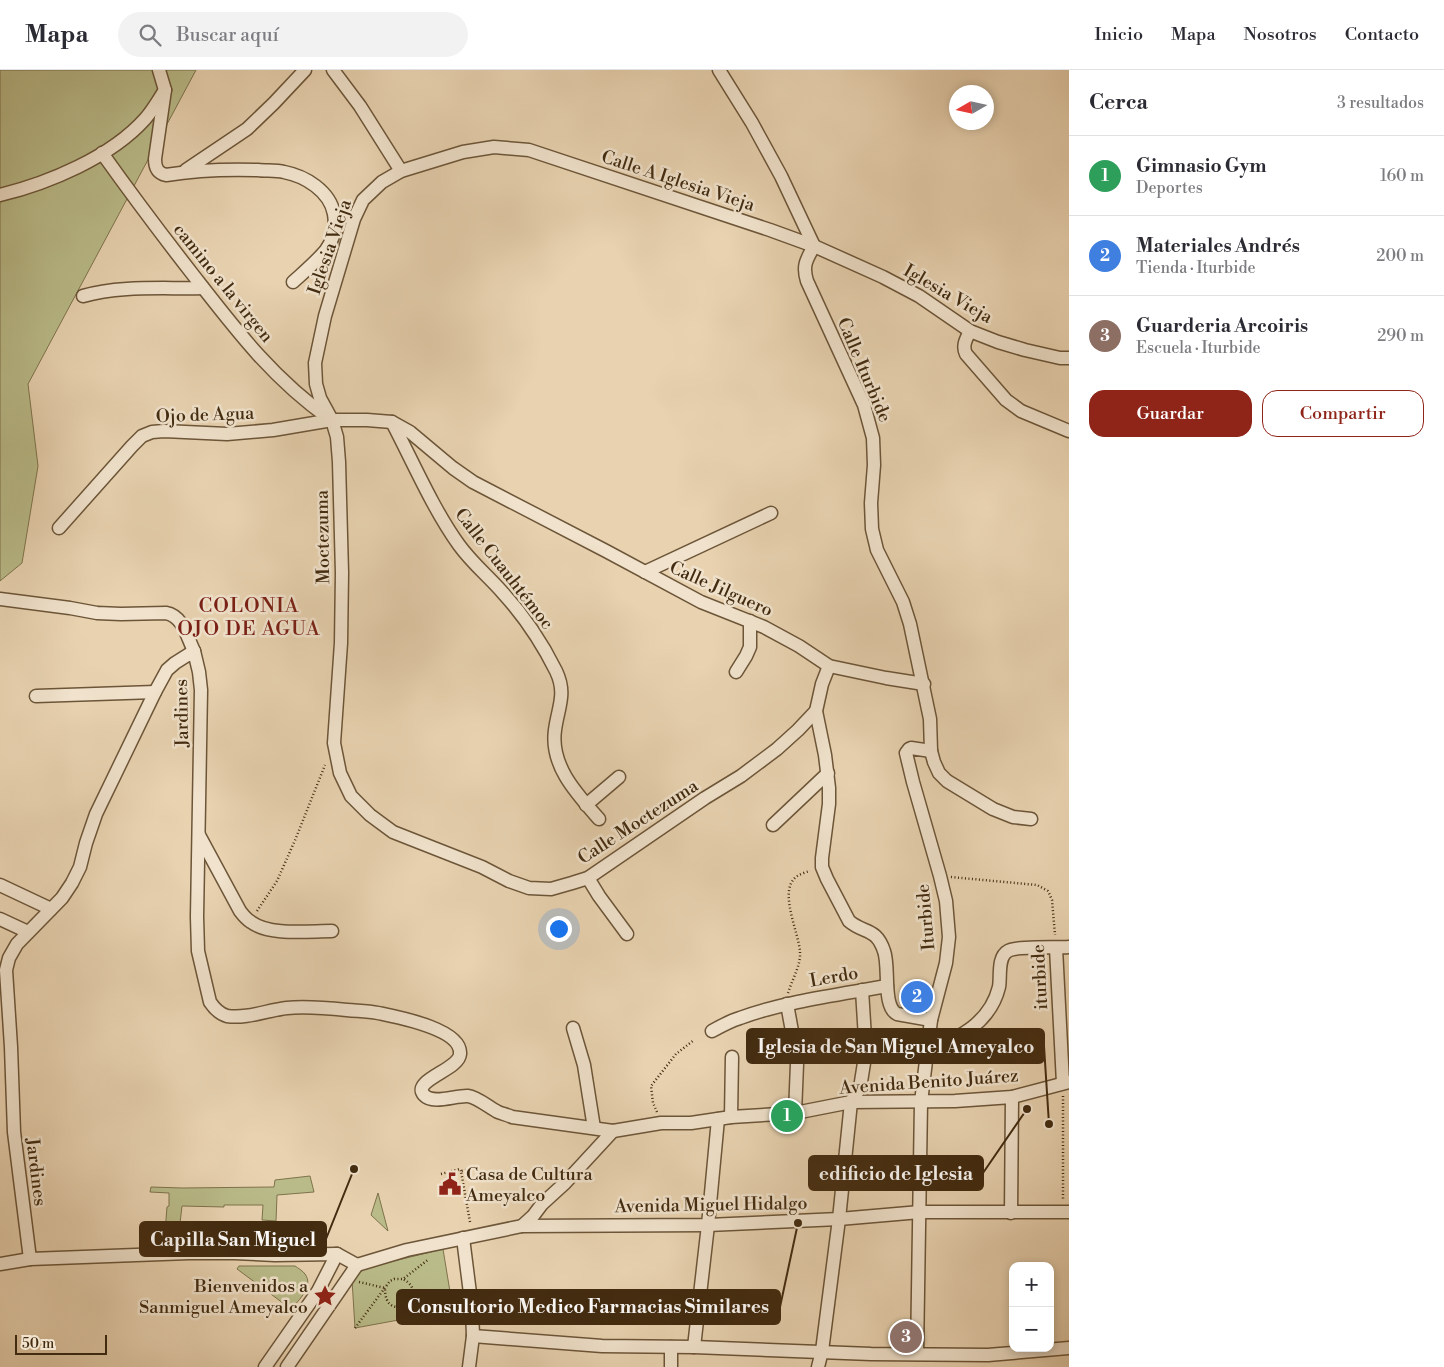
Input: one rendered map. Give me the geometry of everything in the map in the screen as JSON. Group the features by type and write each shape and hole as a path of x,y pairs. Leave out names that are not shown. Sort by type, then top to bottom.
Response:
{"street":[{"path":"159,70 165,90 155,165 161,174 242,169 284,172 302,178 324,192 333,207 334,234 326,250 293,282"},
{"path":"184,172 247,129 305,70"},
{"path":"333,70 360,106 400,172"},
{"path":"719,70 752,123 781,176 814,246"},
{"path":"0,195 30,187 102,153 132,132 146,118 165,90"},
{"name":"Iglesia Vieja","path":"332,420 320,398 316,384 315,363 325,316 354,219 363,200 382,182 400,172 463,152 494,147 529,150"},
{"name":"Calle A Iglesia Vieja","path":"529,150 814,246"},
{"name":"camino a la virgen","path":"102,153 130,193 240,336 306,402 332,420"},
{"name":"Iglesia Vieja","path":"814,246 919,296 970,331 1025,350 1060,358 1069,358"},
{"name":"Calle Iturbide","path":"814,246 805,264 804,272 864,405 873,438 872,529 877,550 905,609 924,684"},
{"path":"83,296 114,290 203,288"},
{"path":"970,331 964,343 966,354 1006,400 1021,411 1069,431"},
{"name":"Calle Jilguero","path":"332,420 392,422 410,432 473,482 700,602 764,627 800,646 828,666"},
{"name":"Ojo de Agua","path":"59,528 132,446 142,436 152,432 227,434 273,430 332,420"},
{"name":"Moctezuma","path":"332,420 337,437 339,462 342,573 341,643 334,743 340,773"},
{"name":"Calle Cuauhtémoc","path":"392,422 440,515 459,545 476,566 504,593 535,633 556,672 561,684 562,695 555,730 554,748 566,778 598,819"},
{"path":"646,572 771,513"},
{"path":"0,599 97,613 173,614 181,623 194,651"},
{"path":"736,672 750,647 750,622"},
{"name":"Jardines","path":"30,1259 14,1132 6,1046 6,970 9,958 17,944 62,898 72,883 80,866 96,814 154,692 167,670 194,651 201,690 198,951 210,1002 215,1009 224,1015 248,1015 286,1008 310,1007 377,1013 429,1026 451,1037 458,1044 460,1053 459,1060 428,1080 423,1086 422,1092 426,1097 433,1100 469,1096"},
{"path":"931,1020 897,1014 890,1008 887,986 887,961 884,949 876,936 868,930 854,925 846,916 822,867 830,804 828,773 816,711 828,666 924,684 930,719 931,751 939,773 993,809 1013,817 1031,819"},
{"path":"36,696 154,692"},
{"name":"Calle Moctezuma","path":"340,773 351,796 370,815 393,832 482,867 509,881 529,888 550,889 588,878 705,798 741,776 798,730 816,711"},
{"name":"Iturbide","path":"917,1354 921,1102 931,1020 946,963 949,937 946,901 906,753 911,748 931,751"},
{"path":"773,825 828,773"},
{"path":"586,805 619,777"},
{"path":"198,833 240,911 249,921 256,926 270,930 332,931"},
{"path":"588,878 627,934"},
{"path":"0,885 51,909"},
{"path":"0,919 28,932"},
{"path":"927,1052 956,1040 976,1026 984,1017 994,1001 999,988 1002,961 1008,950 1069,946"},
{"name":"iturbide","path":"1056,948 1066,1082"},
{"name":"Lerdo","path":"712,1031 738,1018 787,1004 887,986"},
{"path":"818,1367 822,1351 839,1219 851,1102 860,1088 864,1063 865,1038 862,990"},
{"path":"787,1004 797,1064 795,1113"},
{"path":"573,1028 584,1065 594,1128"},
{"path":"731,1117 732,1057"},
{"name":"Avenida Benito Juárez","path":"469,1096 512,1117 613,1130 661,1123 691,1124 731,1117 795,1113 851,1102 954,1101 1012,1096 1066,1082"},
{"path":"1011,1213 1012,1096"},
{"path":"694,1347 718,1119"},
{"path":"522,1226 613,1130"},
{"name":"Avenida Miguel Hidalgo","path":"357,1265 407,1250 522,1226 708,1225 839,1219 920,1212 1066,1212"},
{"path":"463,1238 472,1309 473,1336 469,1367"},
{"path":"0,1264 30,1259 189,1253 337,1254 357,1265 287,1367"},
{"path":"265,1367 318,1290 337,1254"},
{"path":"473,1336 602,1346 917,1354 988,1355 1069,1348"},
{"path":"671,1347 671,1367"}],"path":[{"path":"249,921 261,907 277,882 334,743"},
{"path":"787,1004 788,993 799,963 800,952 790,906 790,885 795,877 822,867"},
{"name":"iturbide","path":"940,876 1037,885 1048,891 1052,900 1056,948"},
{"path":"661,1123 653,1103 651,1086 676,1054 694,1040"},
{"path":"1066,1082 1066,1212"},
{"path":"440,1174 460,1169 461,1171 476,1168"},
{"path":"461,1171 470,1222"},
{"path":"403,1279 430,1258"},
{"path":"347,1279 384,1288"},
{"path":"355,1328 384,1288 390,1281 403,1279 411,1285 413,1294 406,1305 396,1307 388,1302 384,1294 384,1288"}],"green space":[{"path":"0,70 196,70 28,384 38,466 22,563 0,581"},
{"path":"310,1176 314,1192 277,1195 276,1221 262,1220 263,1205 224,1205 224,1207 182,1206 179,1232 218,1233 224,1245 167,1244 168,1233 165,1232 169,1193 150,1192 151,1187 274,1187 275,1180"},
{"path":"378,1193 388,1231 371,1215"},
{"path":"443,1249 453,1310 355,1328 352,1280 357,1270"},
{"path":"239,1266 295,1266 305,1274 308,1283 307,1288 291,1309 237,1269"}],"place":[{"name":"Materiales Andrés","path":"917,997"},
{"name":"edificio de Iglesia","path":"1027,1109"},
{"name":"Gimnasio Gym","path":"787,1116"},
{"name":"Iglesia de San Miguel Ameyalco","path":"1049,1124"},
{"name":"Capilla San Miguel","path":"354,1169"},
{"name":"Casa de Cultura Ameyalco","path":"450,1184"},
{"name":"Consultorio Medico Farmacias Similares","path":"798,1223"},
{"name":"Bienvenidos a Sanmiguel Ameyalco","path":"325,1296"},
{"name":"Guarderia Arcoiris","path":"906,1337"}],"district":[{"name":"COLONIA OJO DE AGUA","path":"249,618"}]}
